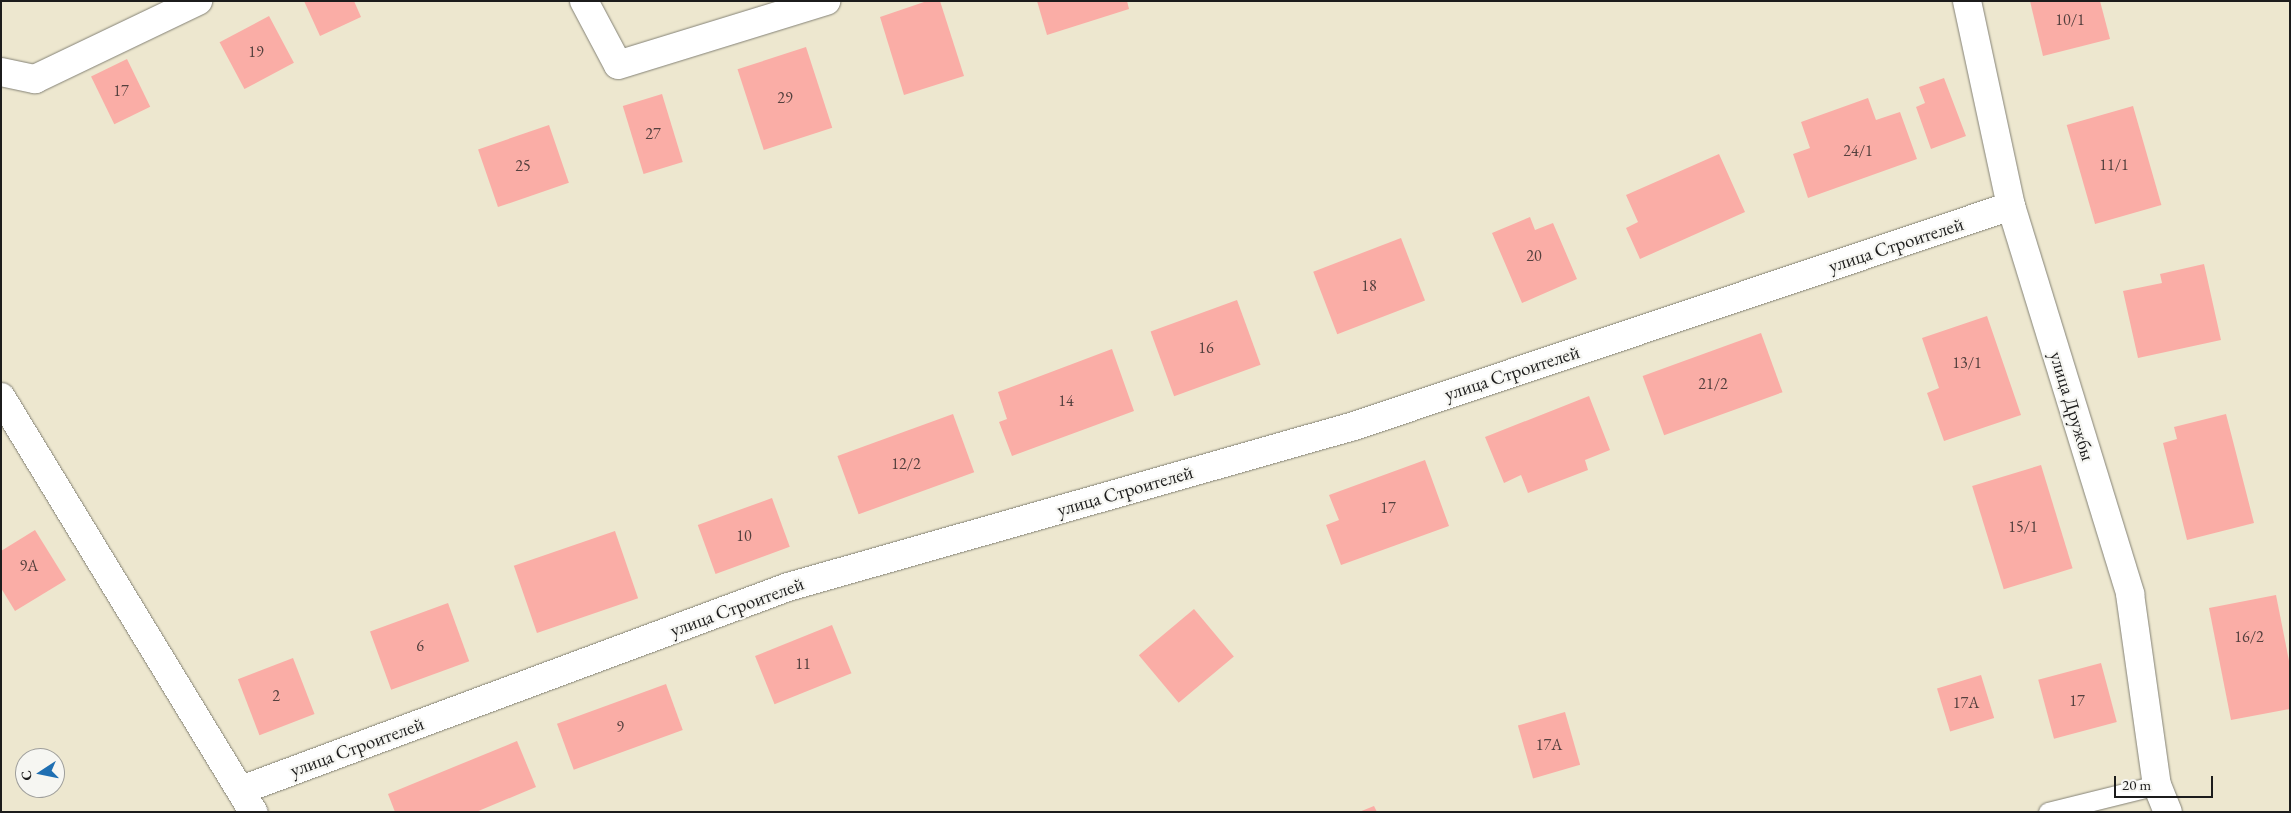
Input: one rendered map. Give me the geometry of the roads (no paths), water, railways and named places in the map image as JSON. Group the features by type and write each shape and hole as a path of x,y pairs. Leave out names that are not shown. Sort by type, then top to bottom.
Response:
{"street":[{"path":"1,72 35,79 198,1"},
{"path":"584,1 618,65 826,1"},
{"name":"улица Дружбы","path":"1967,1 2011,206 2130,594 2157,785 2168,812"},
{"name":"улица Строителей","path":"248,801 788,587 1354,426 2011,206"},
{"path":"1,397 248,801"}],"lane":[{"path":"2048,812 2157,785"}]}
